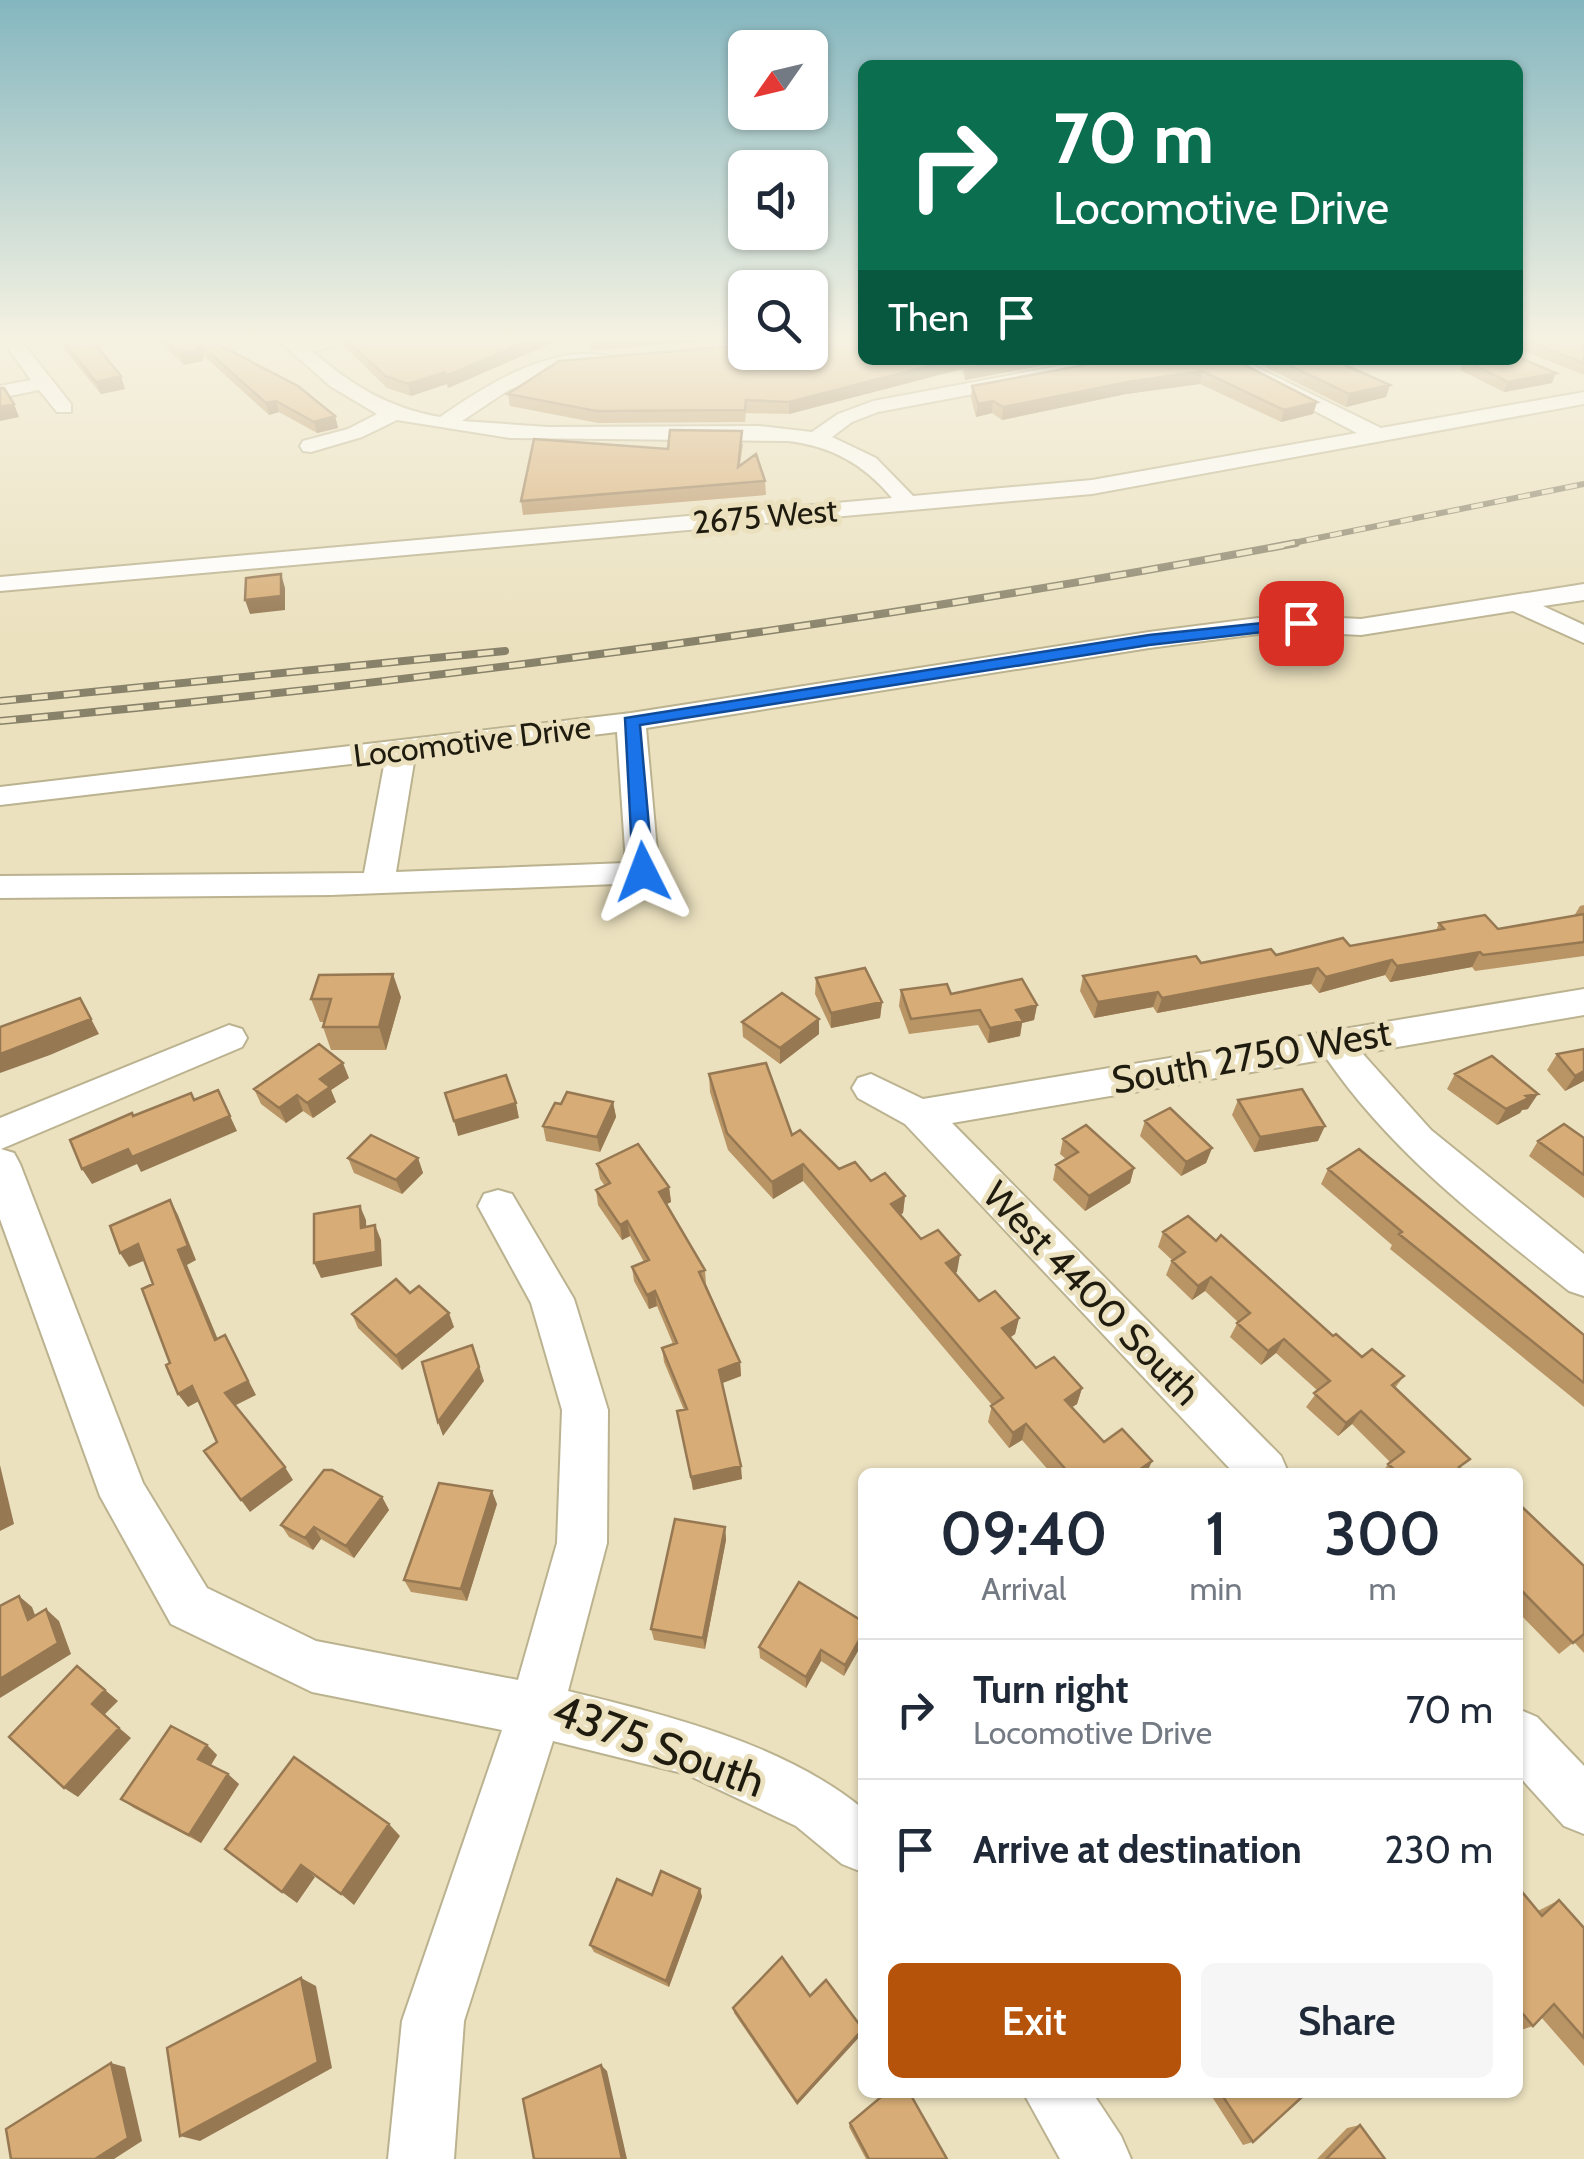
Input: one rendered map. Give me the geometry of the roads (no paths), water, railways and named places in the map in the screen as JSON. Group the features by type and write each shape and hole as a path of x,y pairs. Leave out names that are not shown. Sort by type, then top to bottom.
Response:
{"street":[{"path":"312,446 337,438"},
{"path":"803,438 850,452 884,472 907,503"},
{"name":"2675 West","path":"0,584 1092,487 1363,438"},
{"name":"Locomotive Drive","path":"0,796 632,722 1149,640 1282,624 1342,627 1584,592"},
{"path":"1520,604 1584,635"},
{"path":"0,887 378,883 643,872 632,722"},
{"path":"378,883 401,750"},
{"name":"South 2750 West","path":"920,1114 1334,1041 1584,1002"},
{"path":"0,1134 230,1038"},
{"path":"1334,1041 1394,1122 1435,1160 1584,1278"},
{"name":"West 4400 South","path":"871,1088 920,1114 1260,1468"},
{"path":"0,1164 124,1496 189,1606 312,1666 536,1710 433,2021 421,2159"},
{"name":"4375 South","path":"498,1206 552,1299 585,1410 582,1543 536,1710 691,1748 816,1806 858,1841"},
{"path":"1523,1741 1584,1806"},
{"path":"1058,2098 1098,2159"}],"railway":[{"path":"1283,545 1584,484"},
{"path":"0,721 325,688 650,647 974,599 1296,543"},
{"path":"0,701 505,651"}]}
